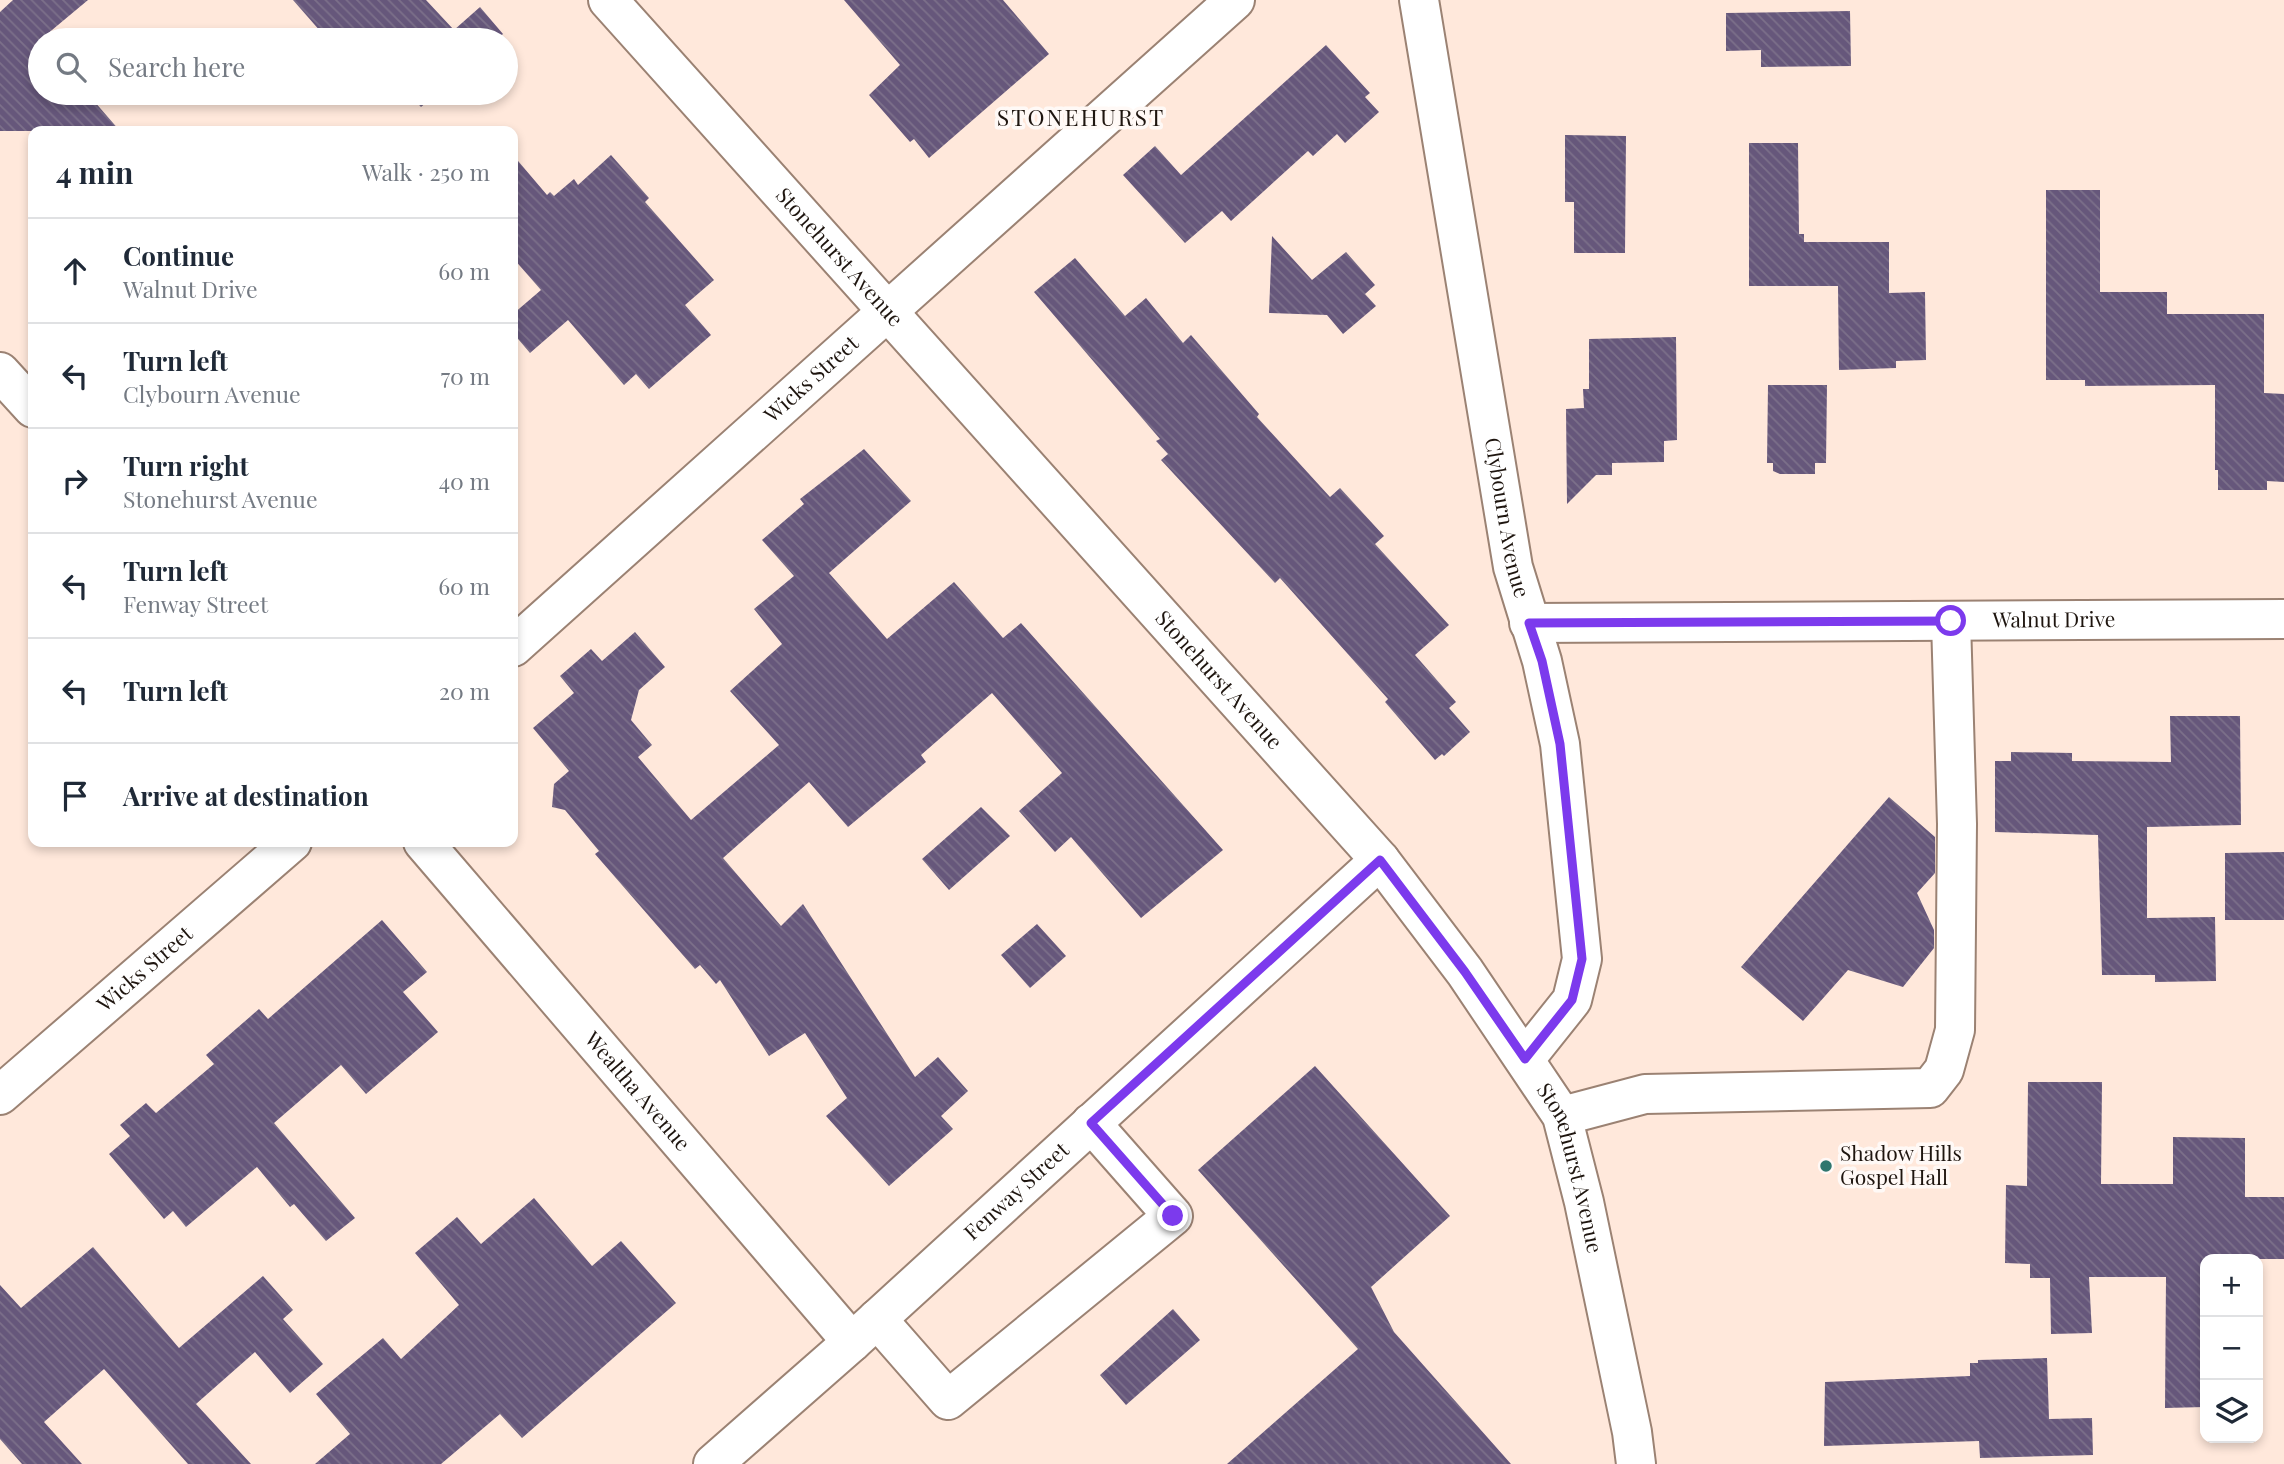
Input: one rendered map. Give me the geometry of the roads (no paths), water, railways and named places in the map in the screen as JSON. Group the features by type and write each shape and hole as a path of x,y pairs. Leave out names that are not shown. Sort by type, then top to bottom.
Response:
{"street":[{"name":"Stonehurst Avenue","path":"608,0 1380,860 1465,972 1562,1116 1587,1216 1632,1432 1636,1464"},
{"name":"Wicks Street","path":"518,643 888,314 1235,0"},
{"name":"Clybourn Avenue","path":"1419,0 1513,567 1542,661 1560,744 1582,959 1572,1000 1525,1059"},
{"path":"0,372 28,403"},
{"name":"Walnut Drive","path":"1529,623 2284,619"},
{"path":"1562,1116 1645,1094 1930,1088 1944,1070 1955,1030 1957,824 1951,621"},
{"name":"Wicks Street","path":"0,1095 286,847"},
{"name":"Wealtha Avenue","path":"428,847 865,1330 948,1400 1173,1216 1091,1123"},
{"name":"Fenway Street","path":"713,1464 865,1330 1380,860"}],"place":[{"name":"Shadow Hills Gospel Hall","path":"1826,1166"}],"district":[{"name":"STONEHURST","path":"1081,118"}]}
